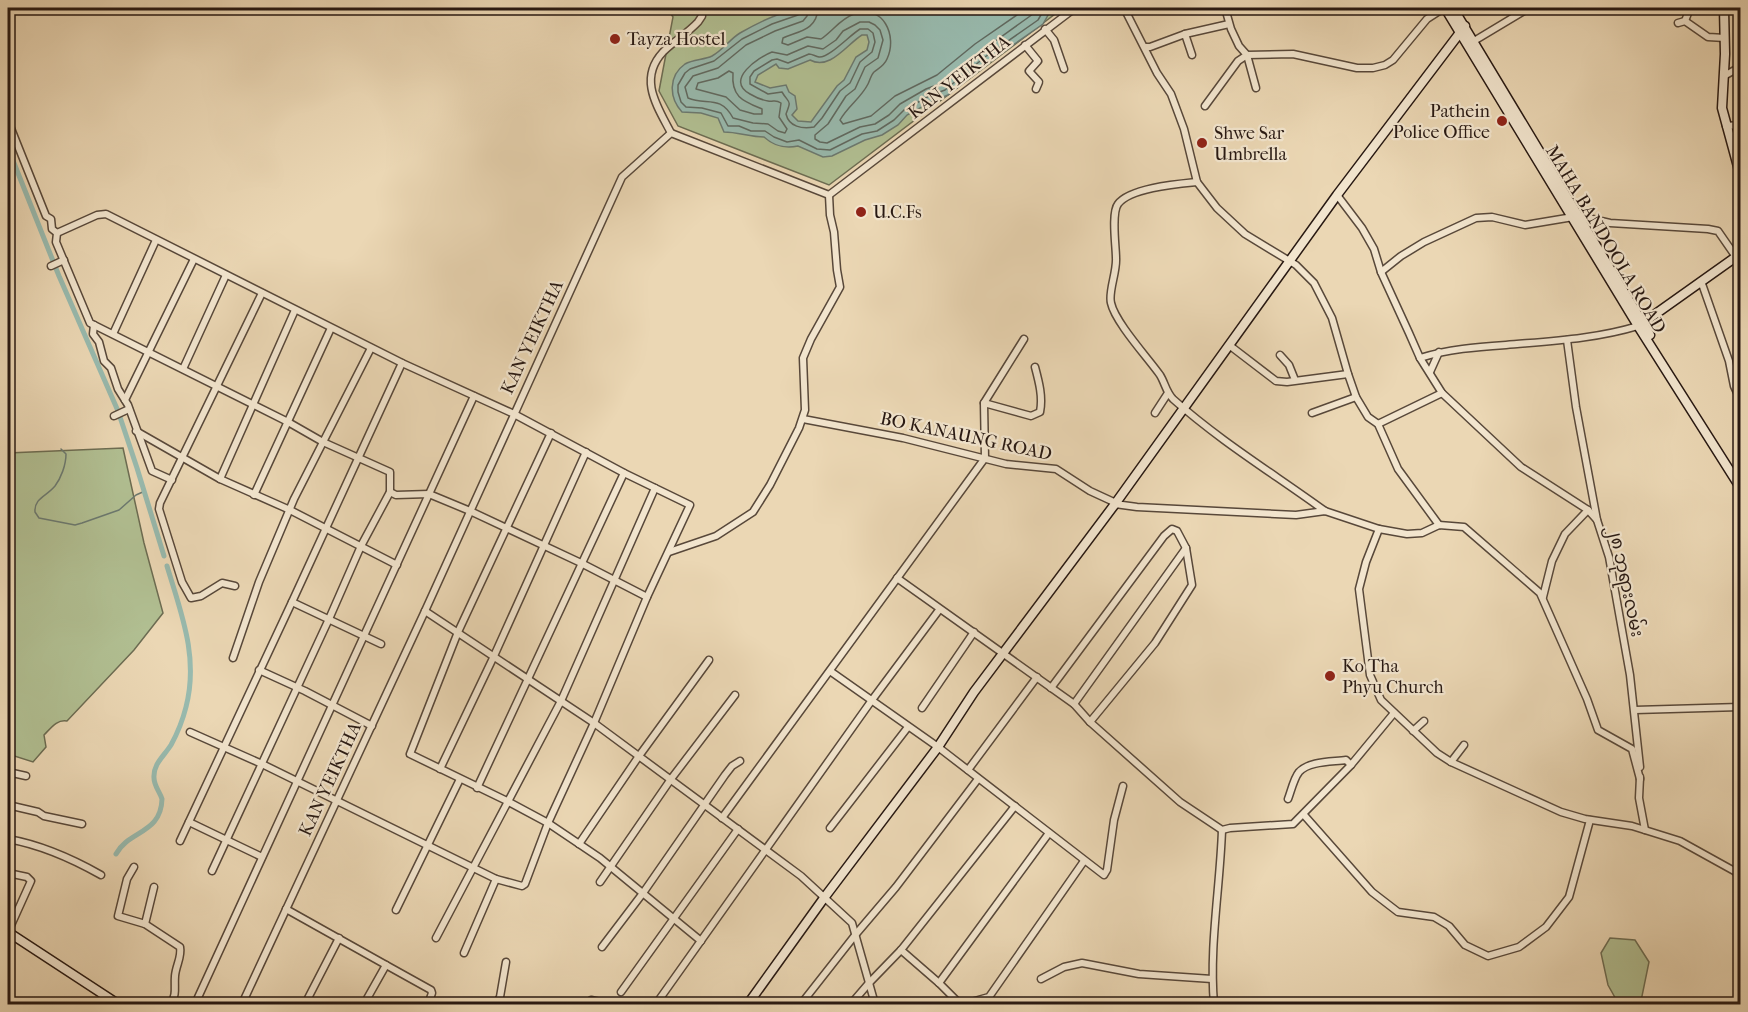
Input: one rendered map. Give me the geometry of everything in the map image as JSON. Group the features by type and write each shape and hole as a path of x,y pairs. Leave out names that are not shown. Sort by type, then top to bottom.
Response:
{"street":[{"path":"669,552 716,536 753,512 770,485 803,419 805,410 804,358 811,339 840,287 829,195 671,133 651,90 653,68 663,52 698,22 702,16 701,8"},
{"name":"KAN YEIKTHA","path":"829,195 1075,8"},
{"path":"1124,8 1157,73 1171,94 1184,129 1197,182 1217,208 1245,234 1290,262 1314,283 1332,318 1347,374 1356,397 1368,417 1378,424 1398,469 1439,525 1464,527 1540,592 1598,730 1632,749 1640,779"},
{"path":"1225,8 1228,24 1239,46 1247,55 1256,88"},
{"path":"1205,106 1238,61 1247,55 1293,54 1347,66 1373,68 1393,60 1427,19 1445,8"},
{"name":"MAHA BANDOOLA ROAD","path":"1445,8 1474,41 1575,216"},
{"name":"MAHA BANDOOLA ROAD","path":"1453,8 1463,29 1575,216 1740,487"},
{"path":"1474,41 1529,8"},
{"path":"1685,21 1690,8"},
{"path":"1724,8 1722,108 1740,174"},
{"path":"1685,21 1708,37 1725,38"},
{"path":"1678,23 1685,21"},
{"path":"1145,47 1185,34 1228,24"},
{"path":"1045,29 1054,40 1064,69"},
{"path":"748,1005 824,898 938,747 974,692 1116,503 1337,195 1463,29"},
{"path":"1185,34 1192,55"},
{"path":"1025,45 1038,62 1029,71 1040,84"},
{"path":"1724,76 1740,67"},
{"path":"8,121 11,140 46,216 51,219 51,230 57,233 102,214 371,348 514,414 624,473 690,505 548,823 525,884 518,885 496,879 262,764 190,732"},
{"path":"1726,126 1740,125"},
{"name":"KAN YEIKTHA","path":"242,1005 425,611 622,177 671,133"},
{"path":"1197,182 1140,190 1118,203 1115,213 1117,262 1110,295 1111,305 1130,336 1162,378 1168,393 1183,409 1325,511"},
{"path":"1337,195 1362,228 1374,249 1381,272 1420,358 1442,393 1521,467 1588,510 1597,520"},
{"path":"1381,272 1424,242 1476,218 1492,217 1526,225 1575,216 1610,223 1692,227 1718,231 1738,256 1640,324 1615,333 1567,340 1439,352 1420,358"},
{"path":"57,233 56,242 62,261 90,324 288,422 323,442 390,472 390,492 361,546 212,871"},
{"path":"113,334 156,240"},
{"path":"125,400 194,259"},
{"path":"51,266 62,261"},
{"path":"183,369 226,275"},
{"path":"1701,281 1740,399"},
{"path":"235,586 222,583 195,598 190,598 159,509 262,293"},
{"path":"220,478 295,310"},
{"name":"MAHA BANDOOLA ROAD","path":"1640,324 1740,477"},
{"path":"94,325 93,334 99,342 104,361 111,368 118,389 125,400 152,471 172,480"},
{"path":"254,495 331,328"},
{"path":"722,818 985,458 984,403 1024,339"},
{"name":"၂၈ ဘုရားလမ်း","path":"1567,340 1576,407 1597,520 1609,557 1635,710 1640,779 1639,798 1646,830"},
{"path":"1229,345 1276,381 1347,374"},
{"path":"233,658 259,582 290,510 371,348"},
{"path":"1430,372 1439,352"},
{"path":"1280,355 1289,365 1295,380"},
{"path":"180,841 402,363"},
{"path":"984,403 1031,416 1040,412 1042,404 1040,383 1035,367"},
{"path":"1155,413 1168,393"},
{"path":"1378,424 1442,393"},
{"path":"195,1005 474,396"},
{"path":"1312,413 1356,397"},
{"path":"114,416 127,410"},
{"name":"BO KANAUNG ROAD","path":"803,419 903,438 1006,464 1056,469 1090,491 1116,503 1161,509 1296,515 1325,511 1379,529 1407,534 1422,533 1439,525"},
{"path":"136,430 220,478 290,510 397,565"},
{"path":"551,433 458,632 410,754 548,823 610,866 701,941"},
{"path":"440,769 586,452"},
{"path":"477,788 624,473"},
{"path":"436,938 561,701 655,488"},
{"path":"390,492 396,495 429,494 507,527 647,597"},
{"path":"1543,597 1552,561 1565,534 1588,510"},
{"path":"1379,529 1366,562 1359,590 1370,675 1381,700 1394,713 1437,753 1451,762 1561,812 1590,820 1646,830 1680,842 1738,871 1740,882"},
{"path":"1051,688 1164,536 1173,530 1177,531 1186,548 1192,585 1155,643 1090,722"},
{"path":"1074,704 1186,548"},
{"path":"897,578 1074,704 1090,722 1180,802 1222,830 1293,824 1351,765 1394,713"},
{"path":"292,603 381,644"},
{"path":"656,1005 872,700 939,610"},
{"path":"425,611 594,723 801,876 852,923 875,1005"},
{"path":"922,708 974,632"},
{"path":"579,844 709,660"},
{"path":"259,670 372,726"},
{"path":"830,671 938,747 1104,875 1107,870 1114,820 1123,786"},
{"path":"968,770 1037,677"},
{"path":"600,882 671,779 735,695"},
{"path":"1635,710 1740,707"},
{"path":"1413,731 1424,722"},
{"path":"830,828 908,727"},
{"path":"1451,762 1464,745"},
{"path":"1288,799 1299,772 1308,767 1346,760 1351,765"},
{"path":"602,947 732,766 740,761"},
{"path":"8,772 26,776"},
{"path":"396,910 460,779"},
{"path":"801,1005 896,887 978,779"},
{"path":"8,805 82,824"},
{"path":"851,1005 901,950 1015,806"},
{"path":"1304,815 1372,892 1398,912 1434,916 1449,927 1466,945 1488,956 1519,947 1546,927 1569,897 1590,820"},
{"path":"189,822 262,857"},
{"path":"621,992 738,829"},
{"path":"1214,1005 1212,980 1222,830"},
{"path":"939,983 1048,833"},
{"path":"8,839 40,846 74,859 101,875"},
{"path":"901,950 962,1005 989,997 1084,861"},
{"path":"134,867 127,879 118,916 144,924 180,947 182,953 175,975 177,994 171,1005"},
{"path":"8,873 27,877 31,881 8,932 118,1005"},
{"path":"464,953 496,879"},
{"path":"144,924 154,887"},
{"path":"286,909 431,990 428,1005"},
{"path":"305,1005 339,938"},
{"path":"496,1005 500,997 506,962"},
{"path":"1041,979 1064,967 1082,963 1139,974 1212,980"},
{"path":"364,1005 386,965"},
{"path":"591,1000 609,1005"}],"green space":[{"path":"667,8 1063,8 829,185 678,126 659,91 673,17"},
{"path":"123,448 144,543 163,613 134,650 67,721 57,723 44,735 46,747 33,762 8,754 8,453"},
{"path":"1610,938 1635,940 1649,962 1641,1001 1617,1001 1608,985 1601,953"}],"water":[{"path":"809,8 1052,8 1043,24 989,62 948,95 907,115 898,125 882,135 865,140 832,156 823,157 798,146 780,146 764,137 724,132 718,118 701,113 682,112 675,100 672,87 679,69 685,64 712,56 736,35 763,21 787,12","holes":["862,35 867,35 869,42 867,50 856,57 844,80 811,122 798,121 792,115 797,109 795,96 789,92 786,85 770,88 755,82 758,75 776,64 779,68 788,69 810,60 824,62 838,55"]}],"waterway":[{"path":"8,148 59,276 118,411 164,556"},
{"path":"61,449 66,454 63,471 55,486 37,503 35,512 39,518 75,525 119,510 136,495 145,491"},
{"path":"116,854 122,846 156,819 162,799 155,784 154,773 157,764 171,745 185,712 190,670 187,635 167,566"}],"place":[{"name":"Tayza Hostel","path":"615,39"},
{"name":"Pathein Police Office","path":"1502,121"},
{"name":"Shwe Sar Umbrella","path":"1202,143"},
{"name":"U.C.Fs","path":"861,212"},
{"name":"Ko Tha Phyu Church","path":"1330,676"}]}
